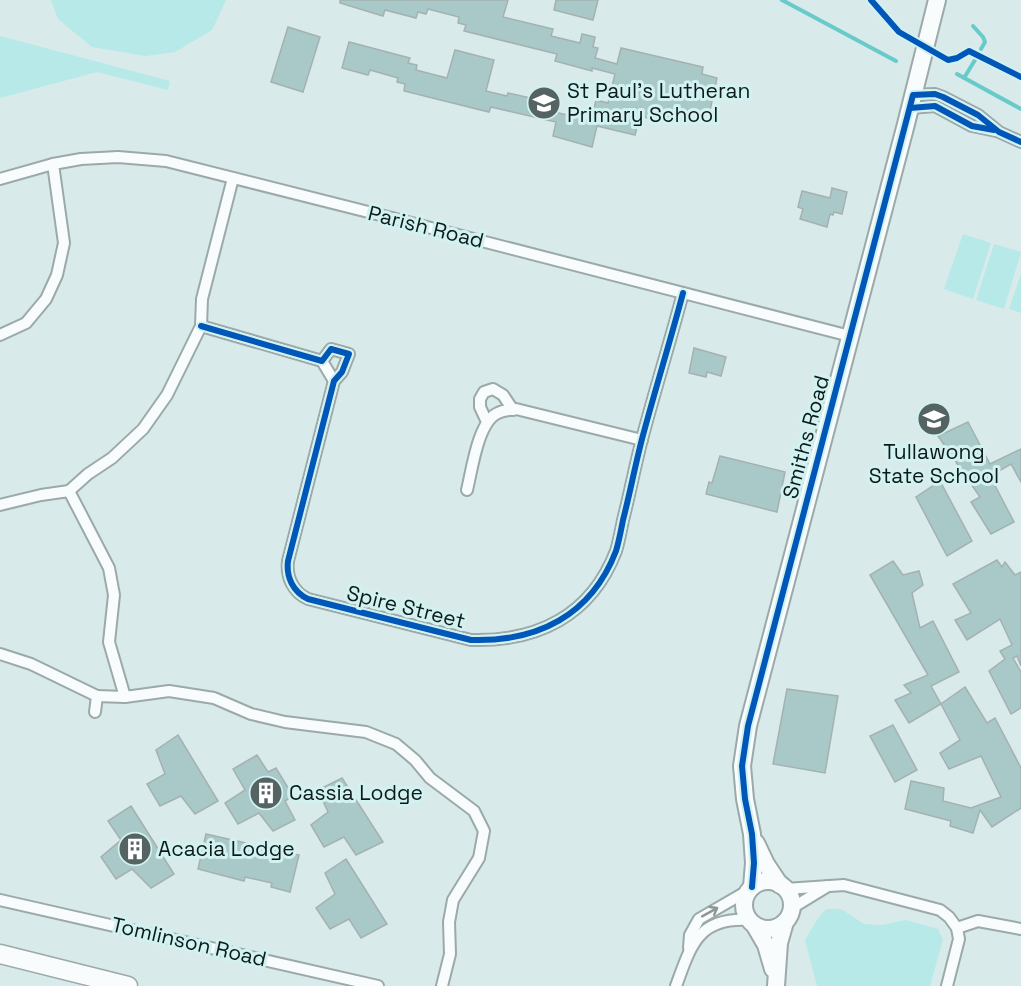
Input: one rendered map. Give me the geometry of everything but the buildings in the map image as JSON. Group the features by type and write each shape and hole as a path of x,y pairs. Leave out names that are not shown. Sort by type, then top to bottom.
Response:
{"highway":[{"path":"0,954 128,986"},
{"path":"0,965 86,986"}],"main road":[{"name":"Smiths Road","path":"751,889 754,863 752,834 743,778 743,754 748,726 912,101 936,0"},
{"name":"Smiths Road","path":"752,834 766,864 782,887"},
{"path":"766,881 782,887 790,897 788,915 779,943 775,982 766,945 744,905 751,889 766,881"},
{"path":"752,923 763,929 771,929 788,915"}],"street":[{"path":"912,101 939,95 978,115 999,132 1021,142"},
{"name":"Parish Road","path":"0,179 53,164 99,158 137,157 166,161 849,336"},
{"path":"0,335 26,322 46,299 57,275 64,243 53,164"},
{"path":"0,505 41,495 69,492 88,474 112,458 143,429 167,394 201,326 202,299 233,178"},
{"name":"Spire Street","path":"322,361 331,349 350,354 342,372 334,381 288,561 287,570 296,592 308,600 471,640 508,640 537,632 568,615 595,588 616,550 642,440 683,293"},
{"path":"201,326 322,361 334,381"},
{"path":"487,422 480,407 480,399 484,392 493,389 503,395 513,410"},
{"path":"467,490 478,444 487,422 497,413 513,410 642,440"},
{"path":"69,492 109,568 114,595 109,642 125,697"},
{"path":"0,654 31,664 97,696 125,697 169,691 214,698 251,714 285,722 366,732 396,744 415,760 430,778 474,811 484,831 479,858 453,900 449,922 450,954 442,986"},
{"path":"95,712 97,696"},
{"path":"782,887 844,885 940,910 957,928 959,939 947,986"},
{"path":"788,915 828,886"},
{"path":"676,986 689,948 690,935 699,919 751,889"},
{"name":"Tomlinson Road","path":"0,900 378,986"},
{"path":"689,948 708,927 732,919 752,923"},
{"path":"957,928 978,921 1021,929"}],"shaded area":[{"path":"51,0 226,0 212,30 175,52 146,56 92,47 58,19"},
{"path":"0,36 170,81 168,90 97,72 0,98"},
{"path":"963,234 991,243 973,299 944,289"},
{"path":"994,244 1021,252 1004,309 976,300"},
{"path":"1021,274 1021,313 1009,309"},
{"path":"826,909 841,909 864,924 881,925 906,920 938,929 943,939 930,986 817,986 805,940"}],"waterway":[{"path":"782,0 896,61"},
{"path":"973,26 985,42 981,49"},
{"path":"964,78 975,60"},
{"path":"957,74 1021,109"}],"cycle path":[{"path":"871,0 899,32 948,60 969,51 1021,77"},
{"path":"752,887 754,863 752,834 745,799 742,766 748,726 913,95 935,94 943,97 978,115 999,132 1021,142"},
{"path":"910,108 935,106 972,126 994,130"},
{"path":"201,326 322,361 331,349 349,354 342,372 334,381 288,561 289,578 298,592 308,599 471,640 495,639 518,636 559,621 592,593 605,574 616,551 642,439 683,293"}],"place":[{"name":"St Paul's Lutheran Primary School","path":"544,103"},
{"name":"Tullawong State School","path":"934,419"},
{"name":"Cassia Lodge","path":"266,793"},
{"name":"Acacia Lodge","path":"135,849"}]}
